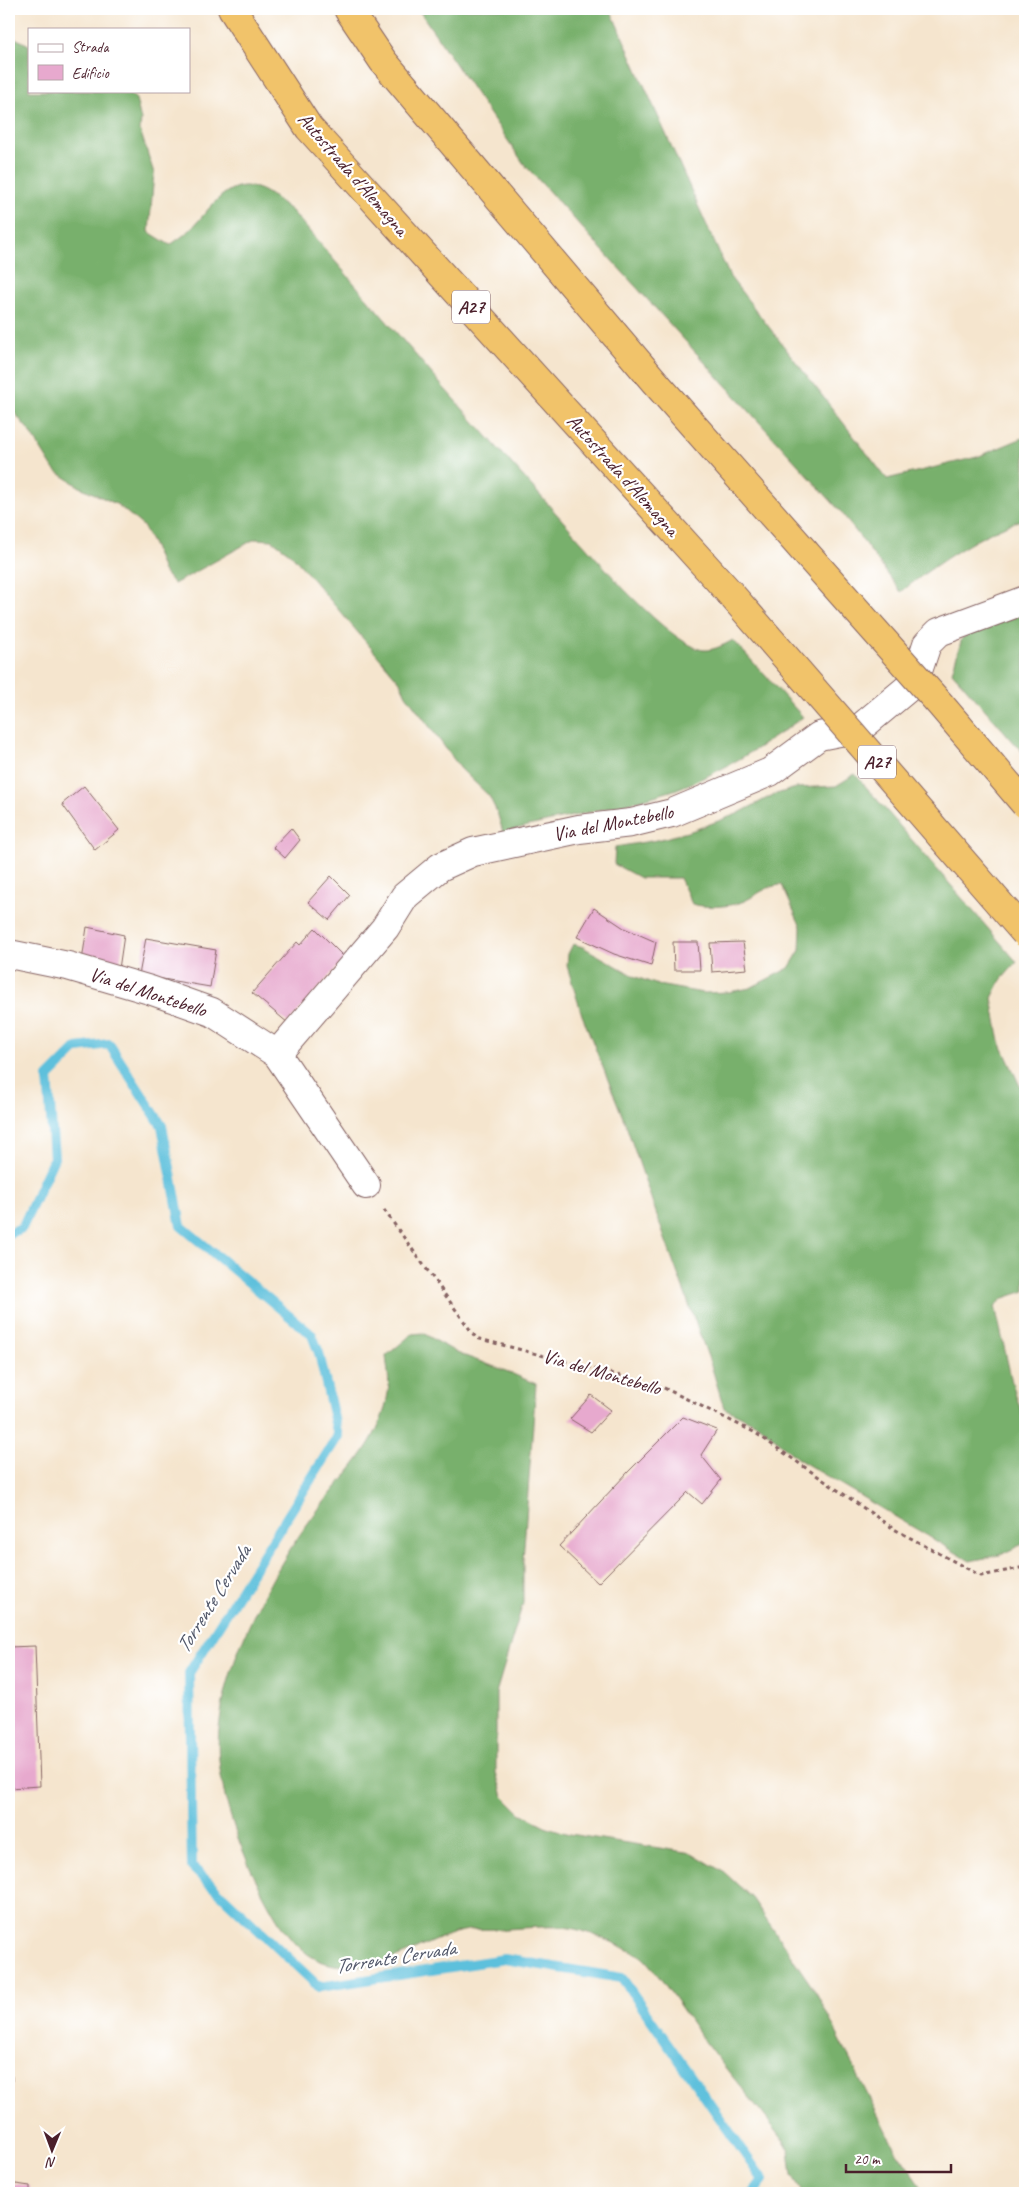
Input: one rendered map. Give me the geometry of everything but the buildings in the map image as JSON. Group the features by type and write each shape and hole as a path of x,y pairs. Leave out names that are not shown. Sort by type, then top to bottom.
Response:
{"highway":[{"name":"Autostrada d'Alemagna","path":"232,9 309,128 729,592 1025,933"},
{"path":"348,9 390,68 654,381 940,704 1025,804"}],"street":[{"name":"Via del Montebello","path":"277,1054 385,928 405,896 440,867 473,852 579,829 631,823 672,813 770,772 819,736 860,728 914,683 928,644 939,632 1025,600"},
{"name":"Via del Montebello","path":"9,954 68,966 150,990 212,1012 277,1054 366,1185"}],"path":[{"name":"Via del Montebello","path":"366,1185 476,1338 662,1387 754,1432 894,1530 981,1576 1025,1566"}],"green space":[{"path":"418,9 610,9 730,277 887,479 977,457 1025,437 1025,519 1009,524 976,540 901,592 842,513 524,164"},
{"path":"9,35 28,44 28,92 128,92 136,99 141,120 140,130 154,173 149,232 170,245 189,231 218,199 226,192 235,188 245,186 256,188 279,201 292,211 444,388 622,587 658,622 689,645 707,650 733,640 803,717 741,758 708,776 674,790 610,808 503,832 497,812 489,796 461,769 406,695 400,682 291,554 272,540 255,539 174,584 163,571 154,547 143,526 118,505 80,487 54,470 31,433 9,406"},
{"path":"1025,603 1025,755 952,672 962,638"},
{"path":"855,774 1017,962 1001,980 992,998 1000,1042 1025,1097 1025,1291 1004,1298 995,1306 1012,1382 1025,1424 1025,1543 1000,1555 970,1561 798,1459 759,1425 724,1408 711,1365 626,1125 582,1015 567,966 568,954 573,944 583,947 636,977 658,985 703,993 729,992 750,988 789,968 800,950 801,927 782,885 770,887 745,901 734,904 703,906 692,904 680,878 640,878 614,864 615,847 657,840 691,831 737,814 773,795 796,788 836,786"},
{"path":"423,1333 457,1353 536,1384 523,1560 523,1603 496,1693 496,1773 503,1796 520,1813 545,1826 569,1834 692,1853 725,1873 752,1898 817,1994 895,2149 926,2193 803,2193 792,2175 789,2151 781,2137 697,2031 653,1969 639,1955 612,1942 592,1934 563,1927 474,1930 448,1935 384,1961 360,1966 336,1965 314,1958 296,1944 273,1912 238,1838 221,1779 219,1731 224,1699 233,1666 246,1634 260,1601 277,1571 311,1519 358,1460 377,1429 388,1393 389,1379 386,1356 412,1334"}],"waterway":[{"name":"Torrente Cervada","path":"9,1233 22,1228 54,1158 48,1077 77,1048 109,1044 162,1126 181,1226 312,1335 319,1353 338,1436 189,1673 192,1867 319,1987 504,1959 622,1978 763,2180 753,2193"}]}
